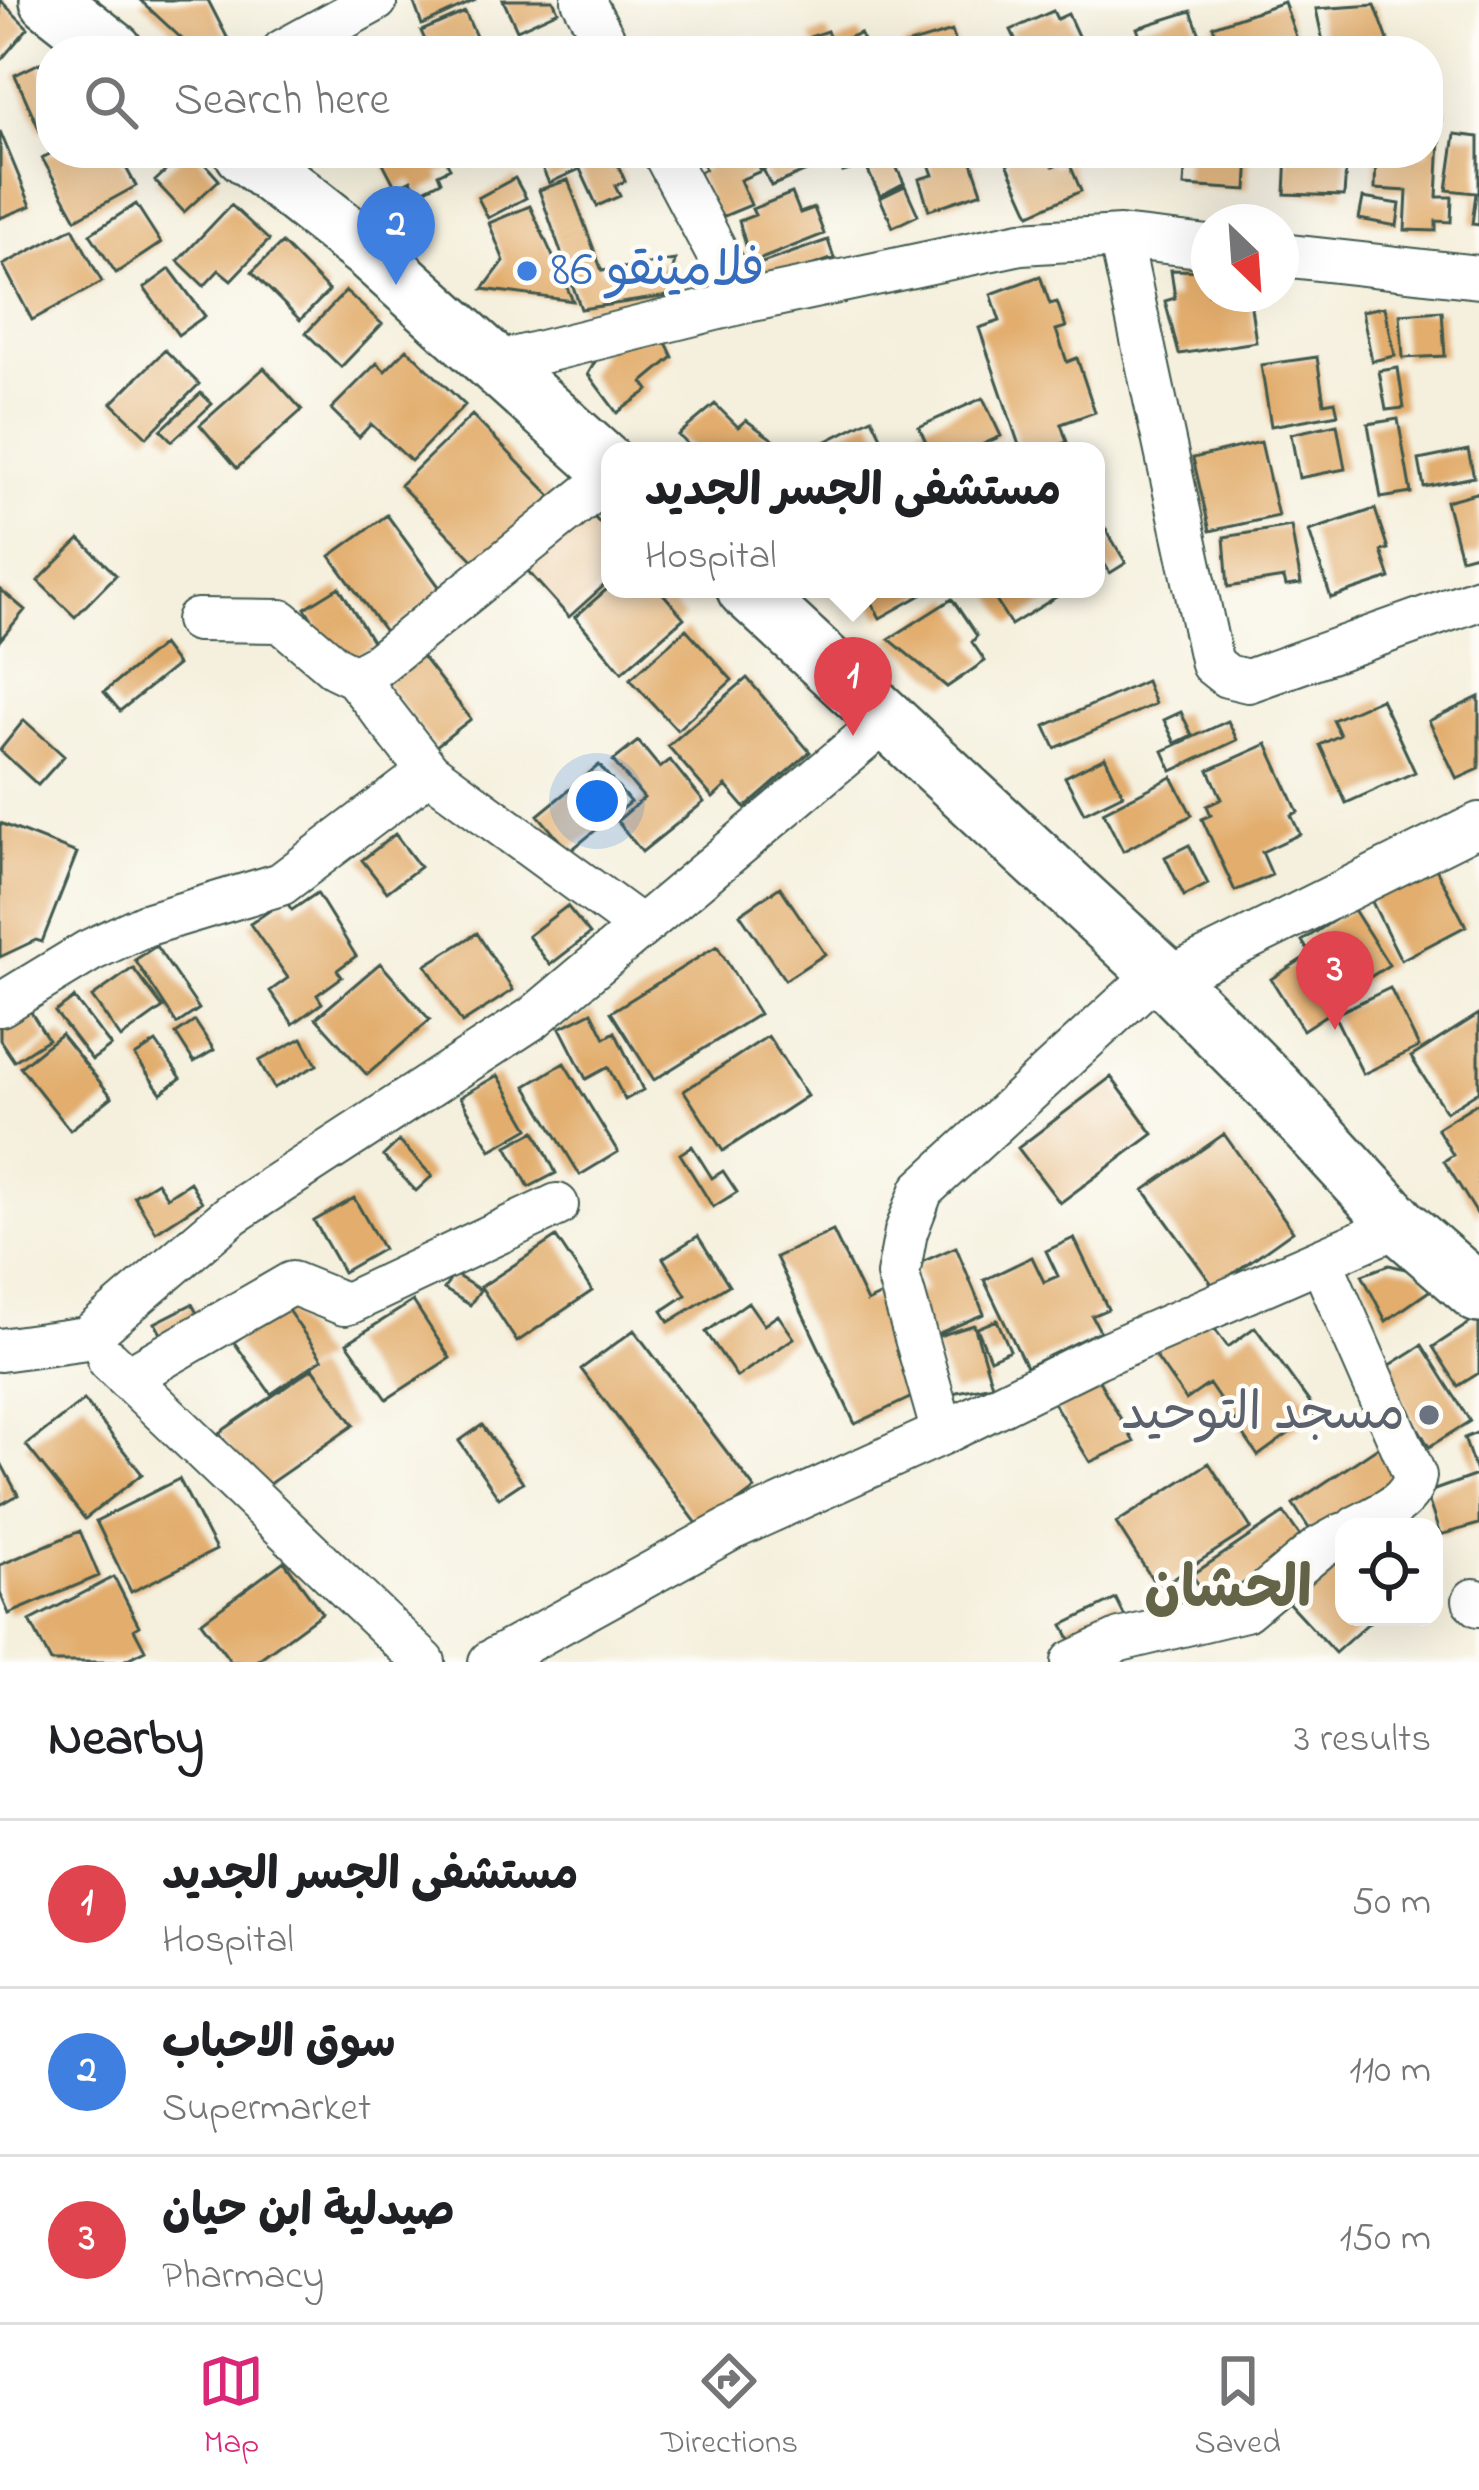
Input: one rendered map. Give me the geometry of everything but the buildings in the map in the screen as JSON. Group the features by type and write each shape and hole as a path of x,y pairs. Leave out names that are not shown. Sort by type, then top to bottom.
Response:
{"main road":[{"path":"49,0 95,36"},
{"path":"86,0 132,36"},
{"path":"263,168 371,253 601,464"},
{"path":"289,168 601,443"},
{"path":"756,598 1479,1253"},
{"path":"770,598 1169,972 1400,1225 1479,1294"}],"street":[{"path":"310,36 376,0"},
{"path":"583,0 602,36"},
{"path":"672,168 743,302"},
{"path":"509,360 743,302 1021,244 1120,237 1191,245"},
{"path":"1120,237 1212,664 1227,676 1248,681 1479,599"},
{"path":"1299,257 1479,277"},
{"path":"356,677 377,665 601,479"},
{"path":"197,620 281,621 336,668 356,677 429,772 641,927"},
{"path":"0,1350 87,1338 232,1214 533,1018 887,720"},
{"path":"0,1005 89,951 145,925 281,884 429,772"},
{"path":"943,1433 898,1275 906,1232 922,1190 1169,972 1479,824"},
{"path":"127,1378 292,1283 344,1304 351,1302 557,1205"},
{"path":"490,1662 731,1529 1097,1357 1400,1225"},
{"path":"1321,1262 1415,1476 1397,1504 1373,1518"},
{"path":"87,1338 424,1662"},
{"path":"1073,1662 1120,1640 1245,1610 1335,1539"}],"place":[{"name":"فلامينقو 86","path":"527,271"},
{"name":"سوق الاحباب","path":"396,285"},
{"name":"مستشفى الجسر الجديد","path":"853,736"},
{"name":"صيدلية ابن حيان","path":"1335,1030"},
{"name":"مسجد التوحيد","path":"1429,1415"}],"district":[{"name":"الحشان","path":"1228,1592"}]}
